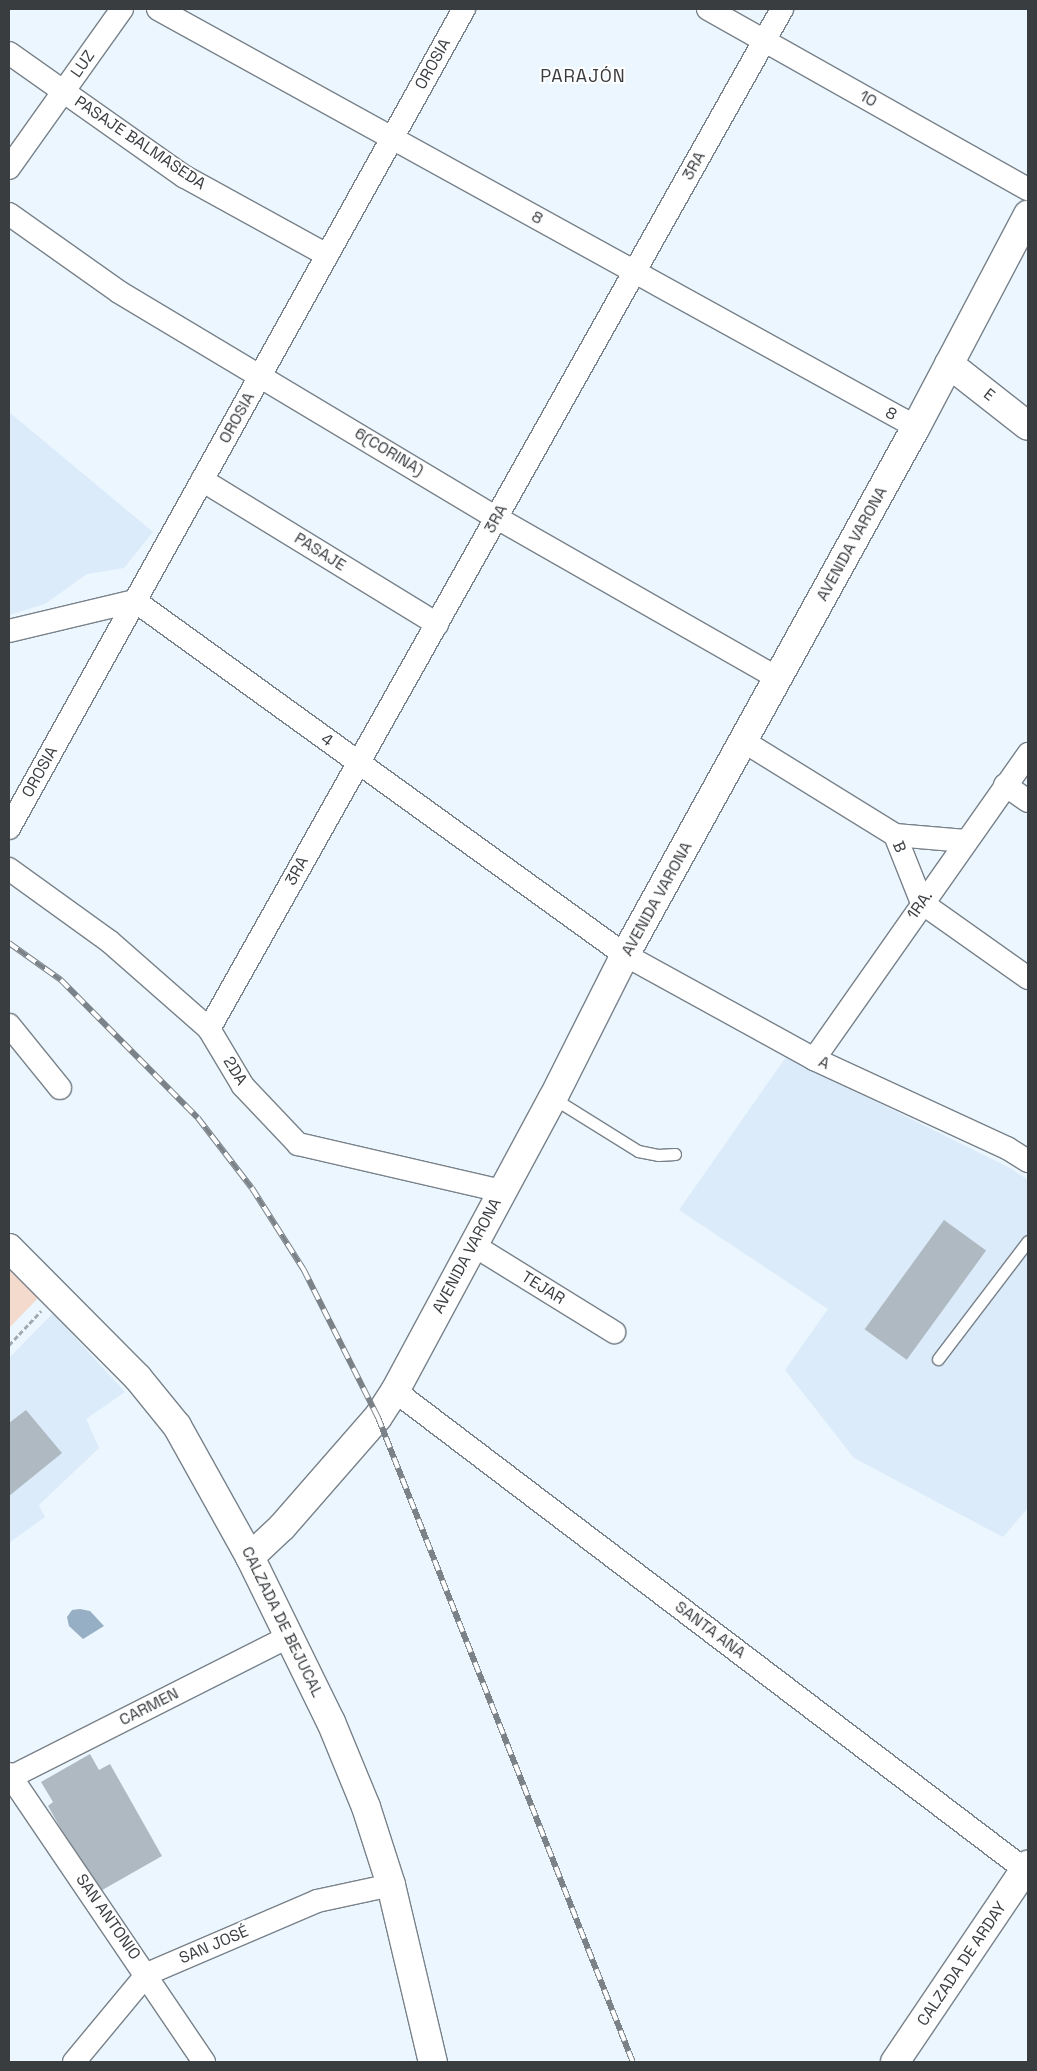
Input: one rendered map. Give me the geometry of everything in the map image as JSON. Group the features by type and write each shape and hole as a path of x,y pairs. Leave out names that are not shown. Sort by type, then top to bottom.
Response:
{"street":[{"name":"LUZ","path":"9,168 122,9"},
{"name":"8","path":"158,9 916,427"},
{"name":"OROSIA","path":"9,828 464,9"},
{"name":"10","path":"708,9 1028,189"},
{"name":"3RA","path":"210,1029 358,762 782,9"},
{"name":"PASAJE BALMASEDA","path":"9,53 185,177 328,255"},
{"name":"6(CORINA)","path":"9,214 119,292 261,374 497,518 778,678"},
{"name":"AVENIDA VARONA","path":"250,1557 282,1527 378,1417 395,1391 553,1098 625,955 916,427 1028,214"},
{"name":"E","path":"949,364 1028,426"},
{"name":"PASAJE","path":"202,480 437,624"},
{"path":"9,631 135,601"},
{"name":"4","path":"135,601 625,955"},
{"name":"B","path":"743,741 895,835 922,903"},
{"name":"1RA.","path":"814,1058 1028,754"},
{"path":"1006,785 1028,801"},
{"path":"895,835 966,841"},
{"name":"2DA","path":"9,869 109,942 210,1029 243,1086 298,1144 502,1191"},
{"path":"922,903 1028,978"},
{"name":"A","path":"625,955 814,1058 1007,1148 1028,1161"},
{"path":"9,1024 60,1088"},
{"name":"TEJAR","path":"473,1245 614,1332"},
{"name":"CALZADA DE BEJUCAL","path":"9,1248 138,1378 177,1426 250,1557 290,1636 366,1807 391,1885 433,2062"},
{"name":"SANTA ANA","path":"395,1391 1027,1869"},
{"name":"CARMEN","path":"9,1776 290,1636"},
{"name":"SAN ANTONIO","path":"9,1776 147,1974 204,2062"},
{"name":"CALZADA DE ARDAY","path":"895,2062 1027,1869"},
{"name":"SAN JOSÉ","path":"74,2062 147,1974 317,1901 391,1885"}],"lane":[{"path":"553,1098 638,1151 658,1155 675,1154"},
{"path":"938,1358 1028,1241"}],"path":[{"path":"9,1344 56,1295"}],"shaded area":[{"path":"9,412 153,532 124,568 87,574 45,604 9,615"},
{"path":"786,1057 1010,1168 1028,1180 1028,1508 1003,1537 854,1458 785,1370 828,1309 679,1210"},
{"path":"9,1267 40,1296 9,1328"},
{"path":"53,1313 125,1392 86,1419 99,1448 39,1505 45,1517 9,1543 9,1358"},
{"path":"72,1610 90,1611 104,1626 83,1639 69,1626 67,1617"}],"building":[{"path":"944,1220 986,1251 907,1360 865,1329"},
{"path":"26,1410 62,1453 9,1496 9,1423"},
{"path":"90,1754 99,1770 110,1764 162,1856 97,1893 48,1806 53,1802 41,1782"}],"railway":[{"path":"9,943 61,980 198,1118 252,1188 304,1270 378,1417 633,2062"}],"district":[{"name":"PARAJÓN","path":"583,76"}]}
